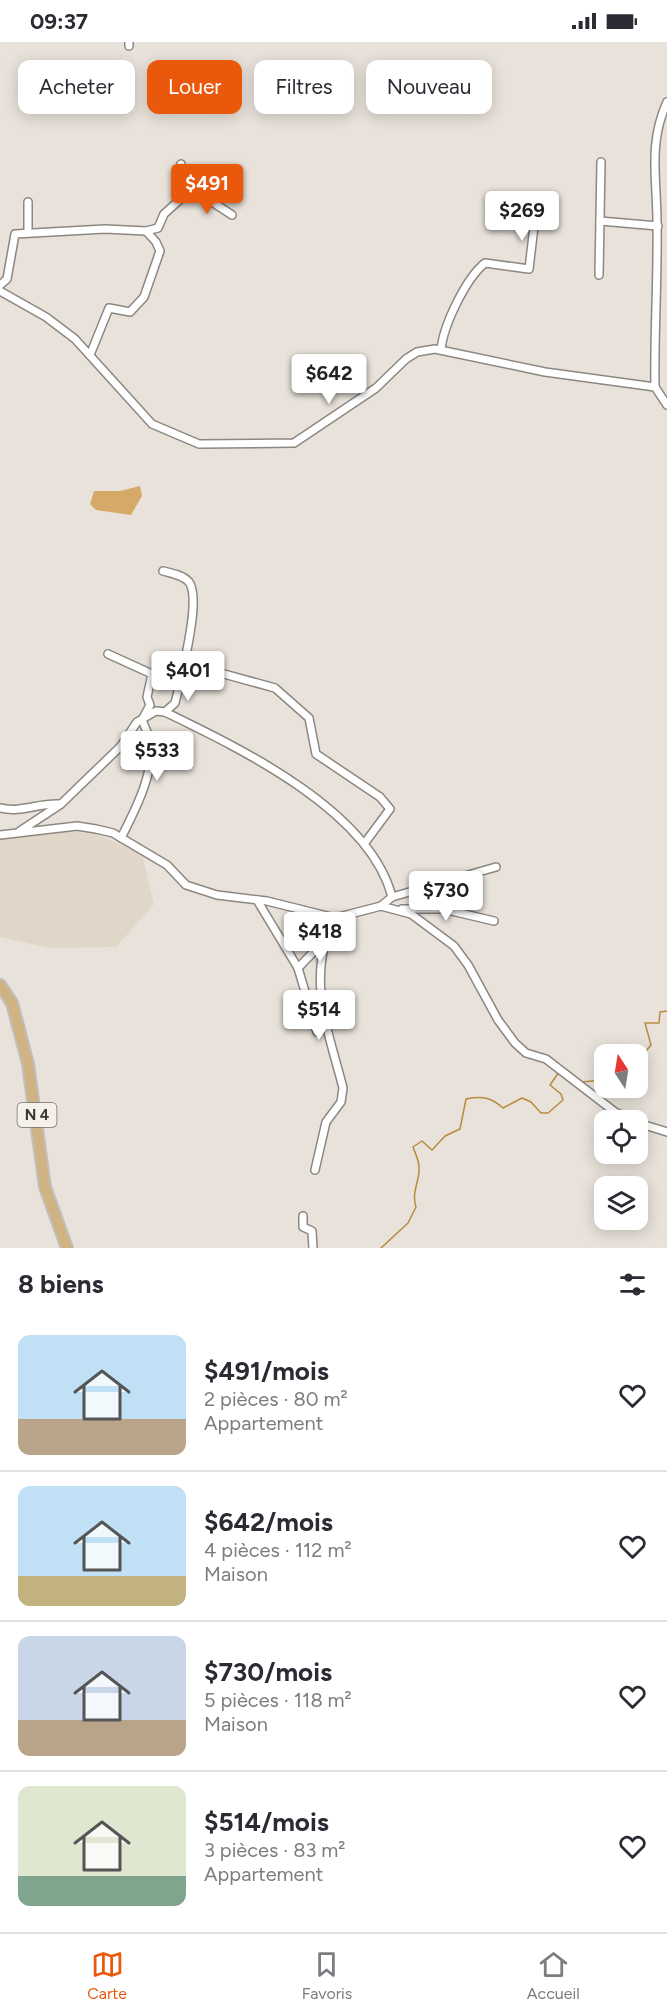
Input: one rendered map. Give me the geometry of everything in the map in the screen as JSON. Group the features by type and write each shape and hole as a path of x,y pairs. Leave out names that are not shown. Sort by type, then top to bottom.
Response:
{"main road":[{"name":"N 4","path":"0,985 12,1003 28,1064 45,1187 67,1248"}],"street":[{"path":"667,102 657,124 654,153 657,226 655,387 667,405"},
{"path":"599,275 601,162"},
{"path":"0,285 7,279 15,234 105,229 146,231 158,228 164,214 184,196 187,190 181,164"},
{"path":"187,190 191,188 198,191 232,215"},
{"path":"28,202 28,232"},
{"path":"441,350 442,340 457,303 477,269 485,263 529,269 535,218"},
{"path":"600,221 657,226"},
{"path":"90,355 109,308 130,312 144,297 160,251 156,242 146,231"},
{"path":"0,291 46,317 75,339 152,424 172,435 199,444 294,442 376,388 417,352 441,350 545,372 655,387"},
{"path":"163,571 182,576 189,582 192,590 192,614 183,671 175,703 165,712"},
{"path":"108,654 152,674 147,697 150,705 142,720 150,743 150,757 140,801 121,838"},
{"path":"183,671 224,674 275,688 309,718 316,754 380,797 390,809 364,844"},
{"path":"17,833 61,804 121,746 137,722 156,711 165,712 270,766 320,801 364,844 384,872 392,897"},
{"path":"0,808 15,812 45,804 61,804"},
{"path":"0,835 77,826 112,833 167,865 186,885 196,889 335,918 381,906 400,909 443,909 494,921"},
{"path":"381,906 392,897 496,867"},
{"path":"257,900 298,968 317,1032"},
{"path":"400,909 424,922 454,946 468,965 498,1020 515,1043 526,1053 546,1059 612,1110"},
{"path":"298,968 323,941 335,918"},
{"path":"315,1170 326,1122 341,1102 343,1088 319,990 323,941"},
{"path":"648,1126 667,1132"},
{"path":"303,1216 303,1227 312,1232 313,1248"}],"shaded area":[{"path":"140,486 142,496 131,515 96,510 90,504 94,491 120,491"},
{"path":"59,831 96,834 142,854 154,904 116,947 49,948 0,937 0,838"}],"waterway":[{"path":"648,1049 651,1045 645,1023 659,1023 660,1012 667,1011"},
{"path":"381,1248 408,1223 416,1207 414,1196 419,1167 413,1147 422,1141 432,1150 445,1136 460,1129 466,1099 486,1098 503,1108 522,1098 531,1102 541,1113 548,1113 563,1100 561,1094 550,1085 559,1072"},
{"path":"581,1082 594,1081"}]}
